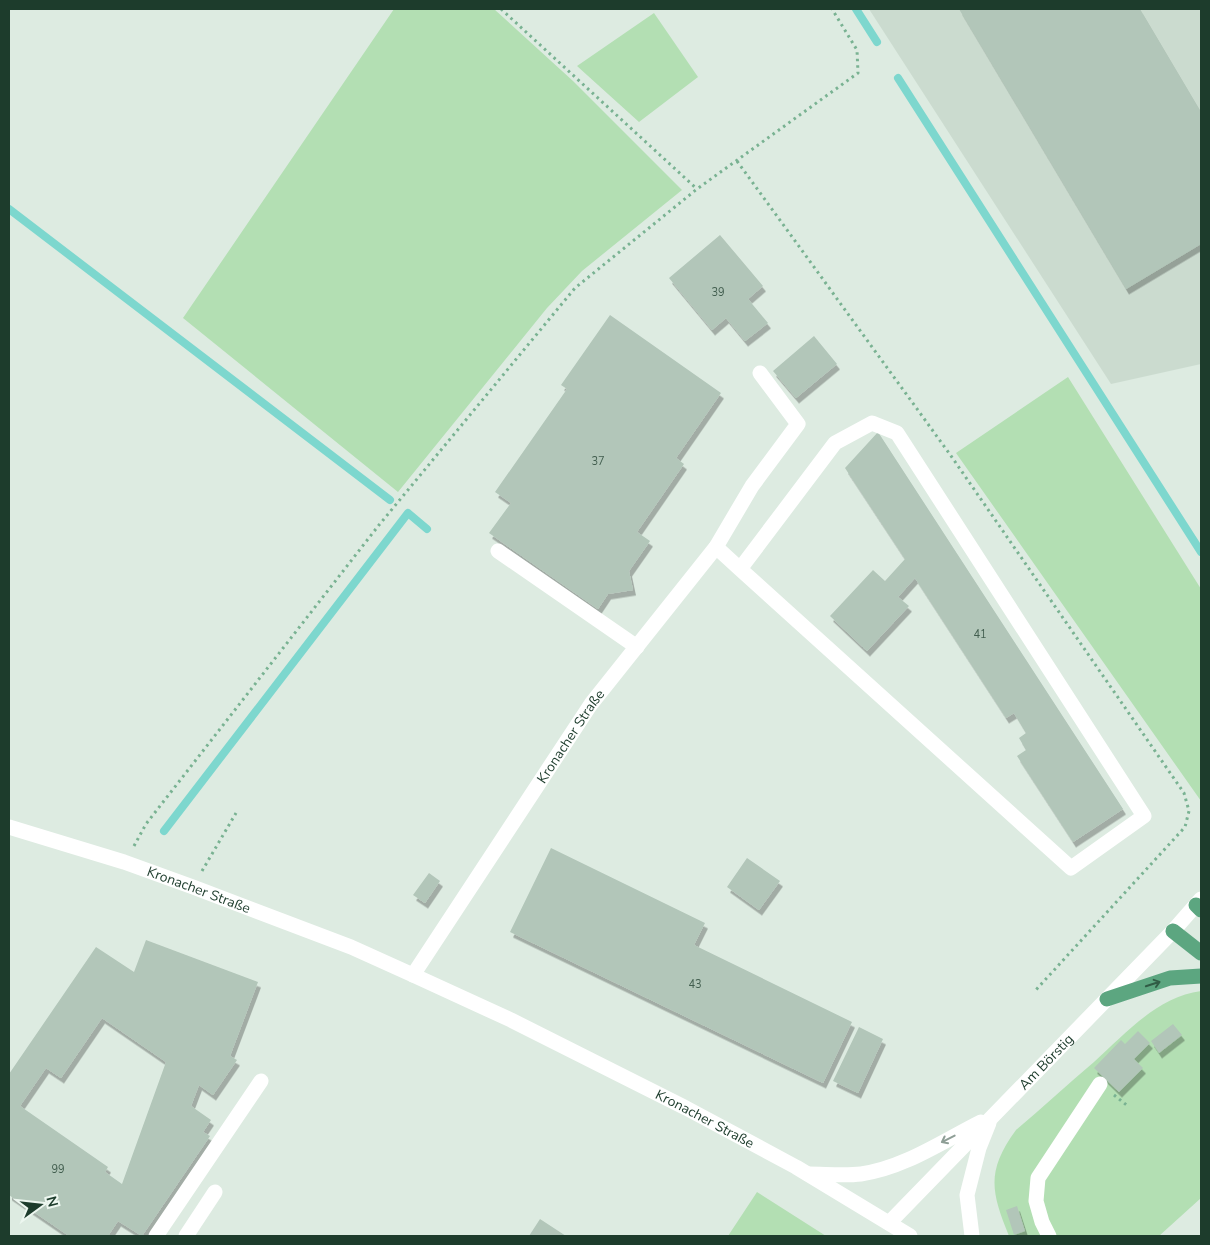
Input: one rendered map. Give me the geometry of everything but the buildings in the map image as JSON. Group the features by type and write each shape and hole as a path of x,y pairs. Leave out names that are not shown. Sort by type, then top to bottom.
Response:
{"main road":[{"path":"1174,931 1201,953"},
{"path":"1106,999 1170,978 1201,976"}],"street":[{"name":"Kronacher Straße","path":"413,975 591,704 716,547 752,486 798,424 760,373"},
{"path":"716,547 740,569 752,580 1071,868 1144,816 897,433 872,423 835,443 740,569"},
{"path":"498,551 637,647"},
{"name":"Kronacher Straße","path":"9,827 124,862 194,886 351,947 413,975 511,1020 686,1108 808,1174 910,1236"},
{"name":"Am Börstig","path":"889,1223 1199,905"},
{"path":"156,1236 261,1081"},
{"path":"1050,1236 1042,1222 1036,1202 1038,1178 1100,1084"},
{"path":"808,1174 860,1174 880,1170 900,1163 991,1117"},
{"path":"972,1236 967,1195 979,1148 991,1117"},
{"path":"186,1236 215,1192"}],"path":[{"path":"501,9 697,189"},
{"path":"146,824 379,525 575,288 697,189 858,73 857,50 832,9"},
{"path":"194,886 236,813"}],"shaded area":[{"path":"869,9 1201,9 1201,364 1111,384"}],"green space":[{"path":"394,9 494,9 573,81 682,190 582,271 547,308 398,492 183,318"},
{"path":"654,13 698,77 639,122 577,66"},
{"path":"1068,377 1201,589 1201,801 956,453"},
{"path":"1201,991 1201,1198 1159,1236 1009,1236 998,1207 994,1182 1000,1158 1016,1130 1143,1018 1170,1001"},
{"path":"757,1192 826,1236 728,1236"}],"waterway":[{"path":"856,9 877,42"},
{"path":"898,78 1201,552"},
{"path":"9,209 390,500"},
{"path":"164,831 408,513 427,529"}]}
